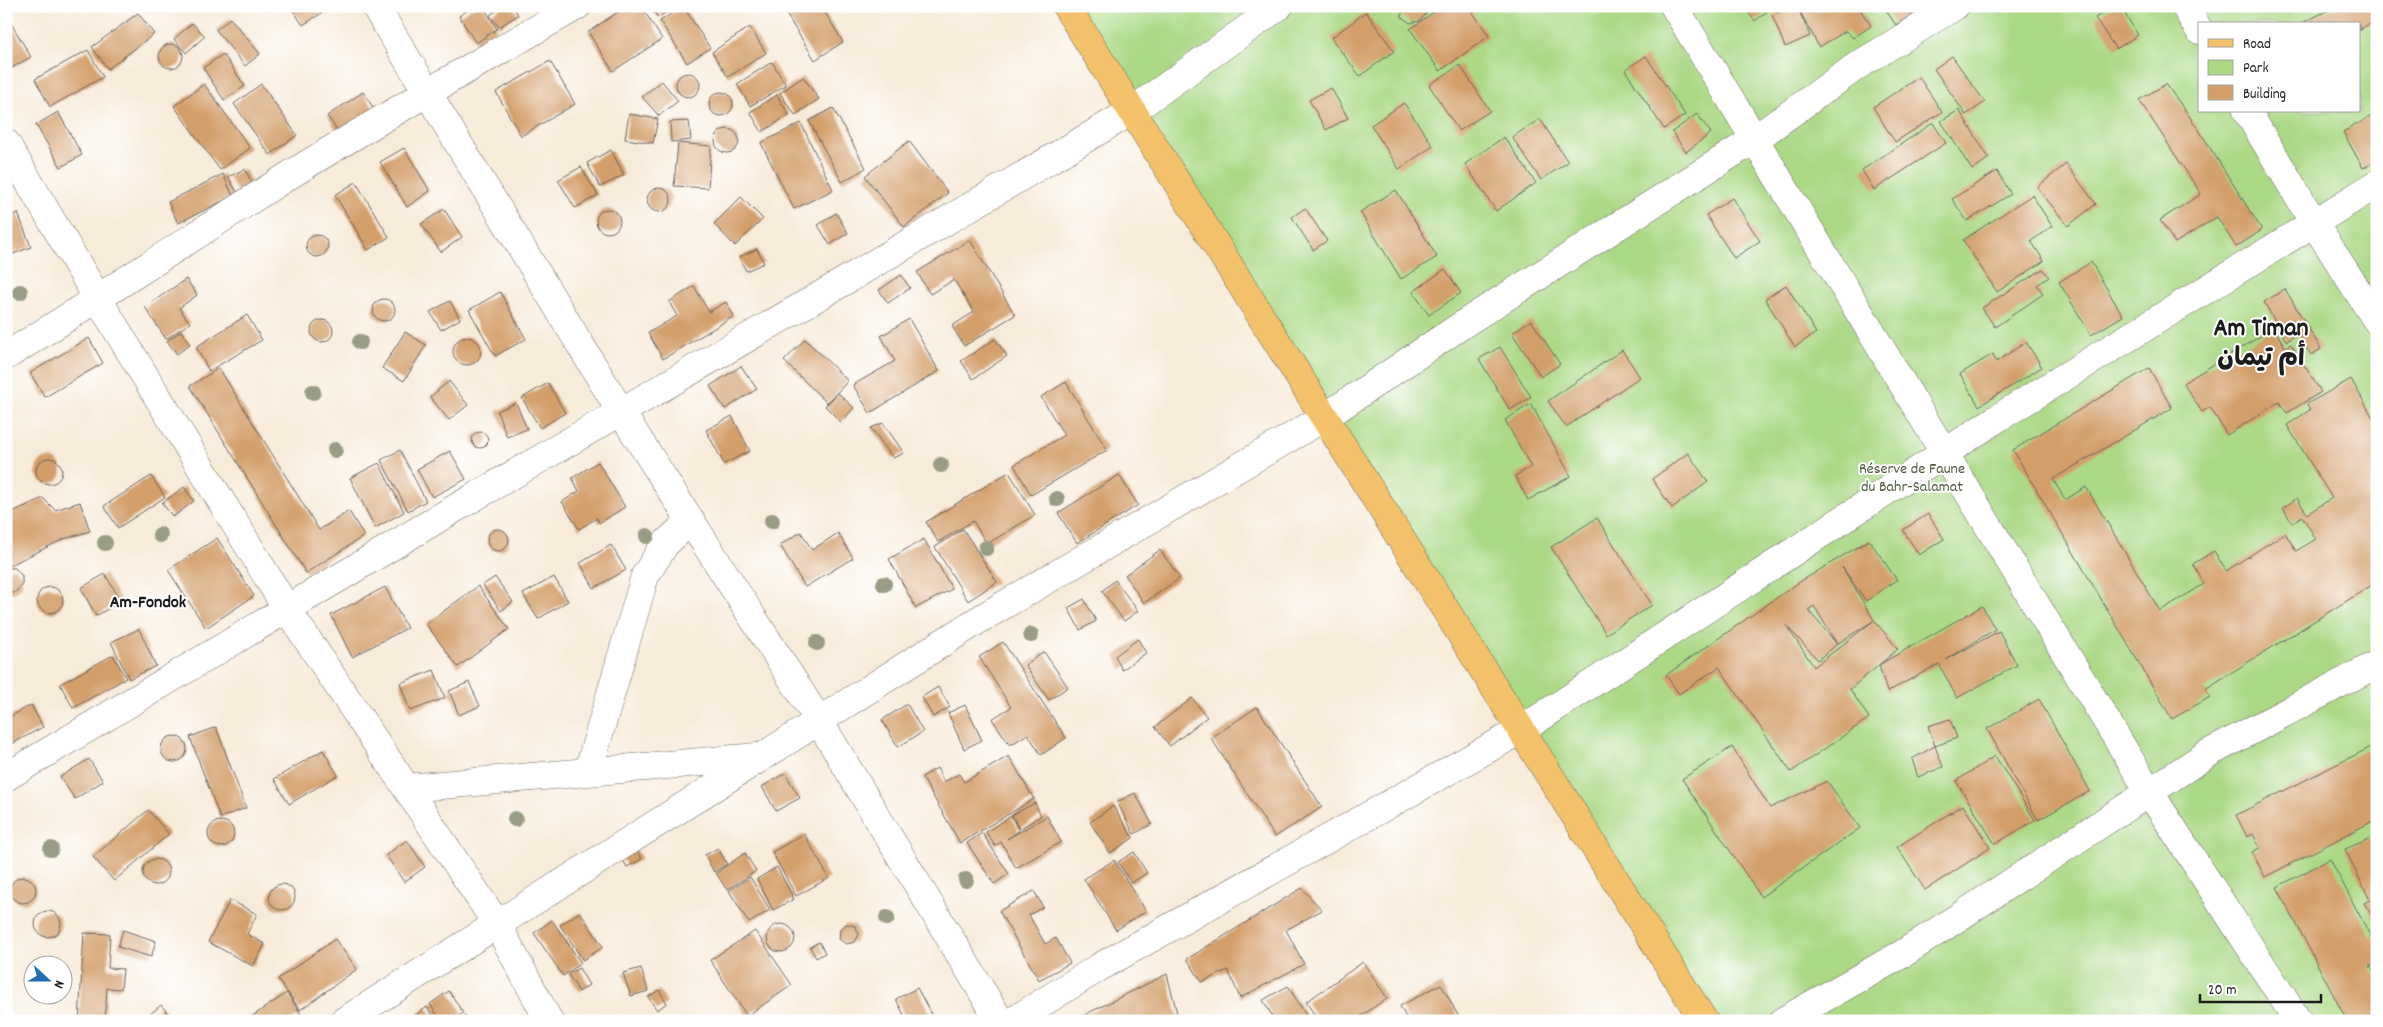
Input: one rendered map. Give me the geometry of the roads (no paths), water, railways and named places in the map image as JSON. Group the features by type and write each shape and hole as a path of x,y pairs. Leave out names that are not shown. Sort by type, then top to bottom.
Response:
{"main road":[{"path":"1066,6 1704,1021"}],"street":[{"path":"375,6 621,412 819,721 1000,1021"},
{"path":"6,356 294,173 577,6"},
{"path":"6,776 1132,111 1279,6"},
{"path":"1674,6 2150,793 2298,1021"},
{"path":"344,1021 980,619 1325,418 1471,319 1755,139 1857,66 1955,6"},
{"path":"2185,6 2198,28"},
{"path":"2248,112 2314,223 2377,321"},
{"path":"6,143 98,299 287,609 497,924 549,1021"},
{"path":"1012,1021 1098,968 1521,730 1944,453 2377,184"},
{"path":"588,772 646,576 665,544 690,521"},
{"path":"1783,1021 1904,953 2209,754 2377,664"},
{"path":"407,788 763,756"}],"district":[{"name":"Am Timan أم تيمان","path":"2261,341"},
{"name":"Am-Fondok","path":"148,601"}],"park label":[{"name":"Réserve de Faune du Bahr-Salamat","path":"1912,476"}]}
